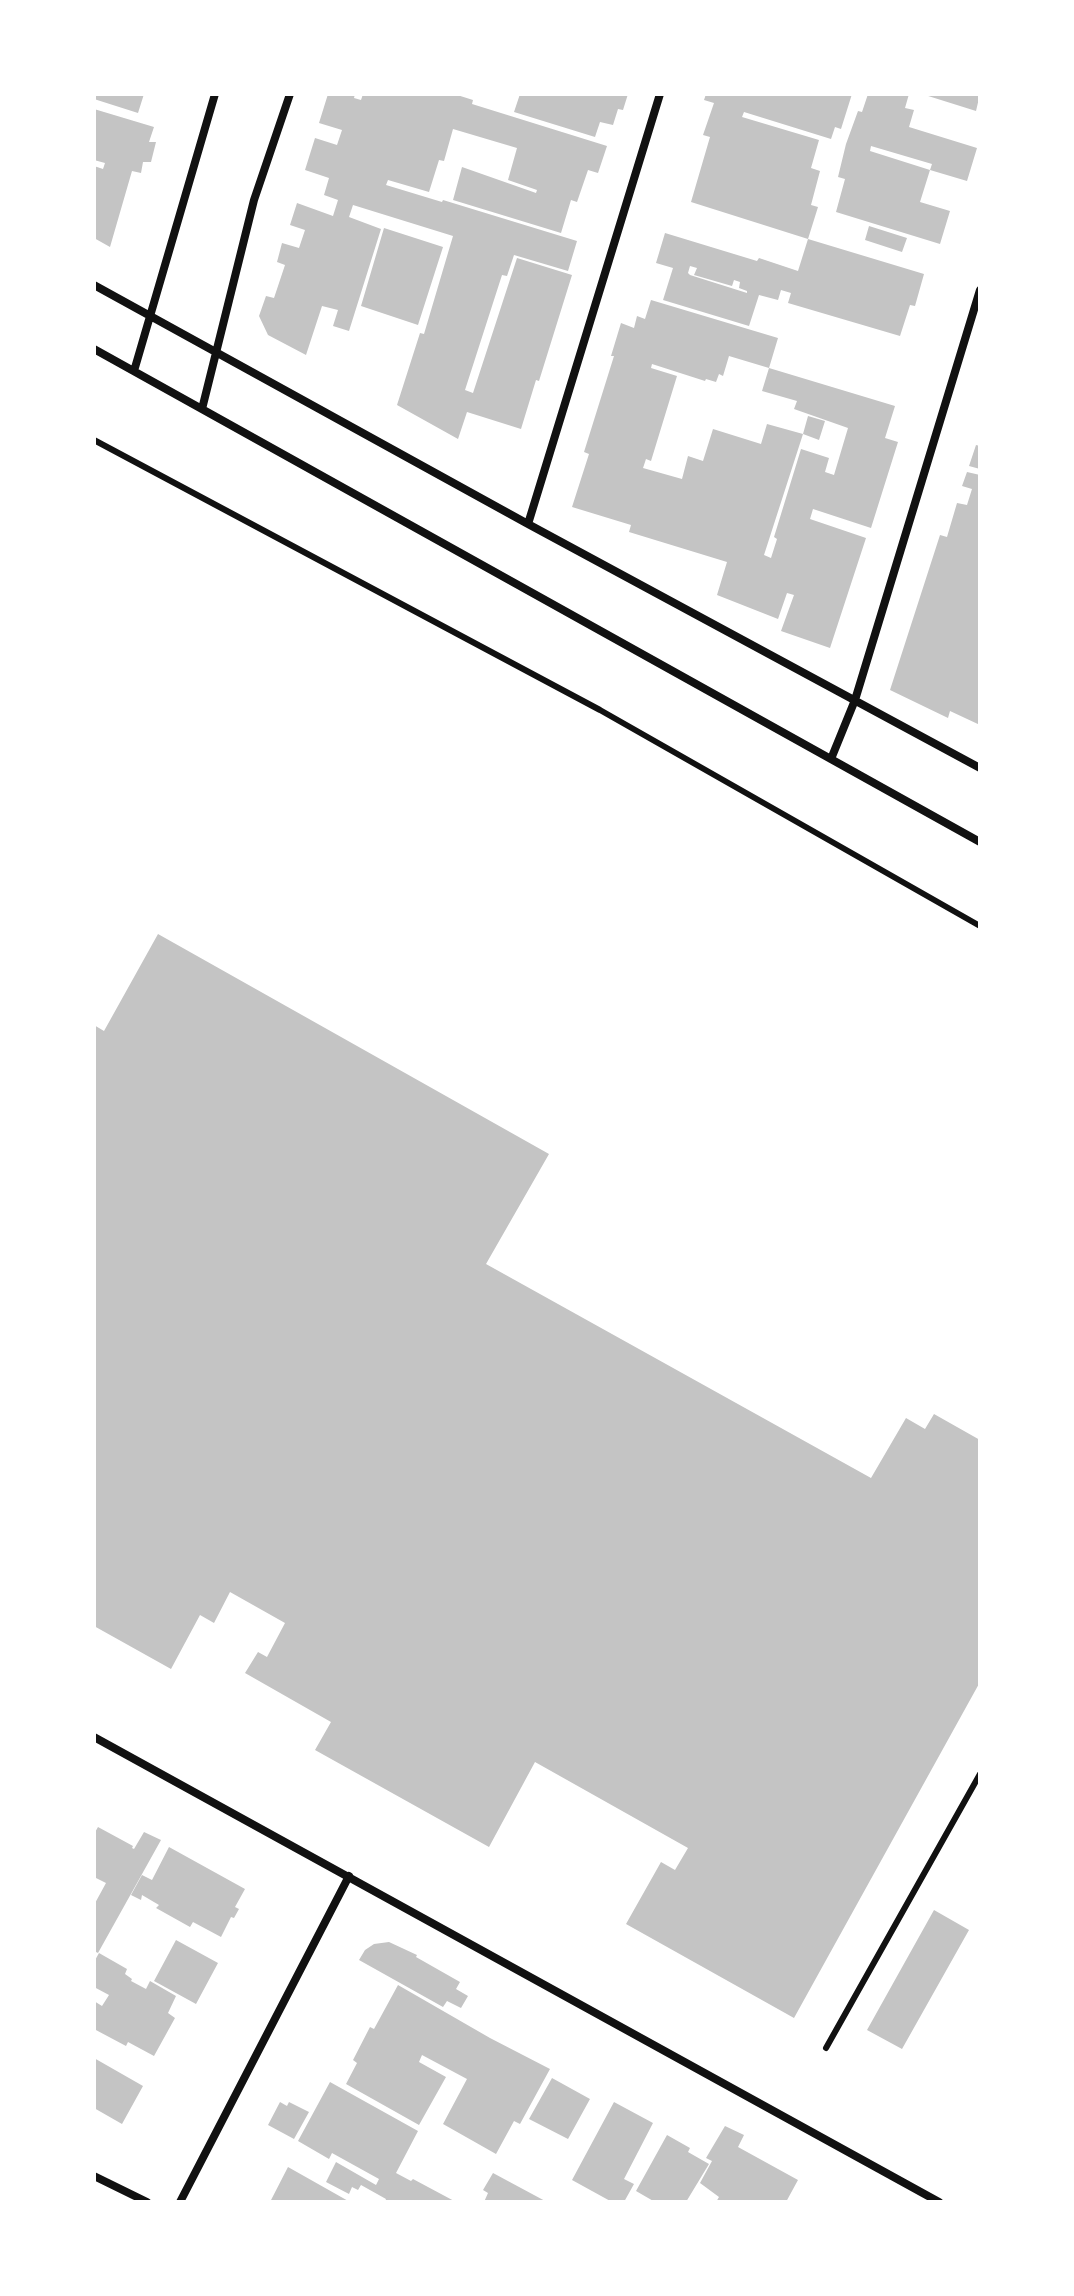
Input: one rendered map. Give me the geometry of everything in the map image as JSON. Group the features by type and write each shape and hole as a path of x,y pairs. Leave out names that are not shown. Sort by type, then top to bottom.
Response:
{"street":[{"path":"134,371 215,94"},
{"path":"202,409 254,200 290,94"},
{"path":"528,524 660,94"},
{"path":"94,285 980,768"},
{"path":"831,759 855,700 980,290"},
{"path":"94,349 980,842"},
{"path":"94,1737 939,2202"},
{"path":"180,2202 349,1876"},
{"path":"94,2176 147,2202"}],"lane":[{"path":"94,440 600,710 980,926"},
{"path":"826,2048 980,1774"}],"building":[{"path":"94,94 144,94 138,113 94,99"},
{"path":"328,94 355,94 354,98 361,100 363,94 454,94 473,100 472,104 607,146 598,173 588,170 577,202 571,200 561,233 453,200 462,167 536,193 537,190 508,180 517,148 453,129 444,161 439,160 429,192 388,180 386,185 577,241 568,271 514,255 507,276 502,275 465,390 473,393 517,258 572,275 521,429 467,412 458,439 397,405 420,333 424,334 453,236 353,205 349,217 381,229 349,331 333,326 338,310 322,306 306,355 268,335 259,316 266,296 274,298 285,265 277,262 282,243 299,248 305,230 290,225 297,203 333,216 338,200 324,195 329,178 305,170 315,138 337,145 342,130 319,123"},
{"path":"520,94 628,94 623,110 618,109 613,125 600,122 595,137 514,112"},
{"path":"706,94 852,94 841,129 835,127 831,139 744,112 742,117 819,140 811,168 820,171 811,205 818,207 808,239 691,202 710,137 703,135 714,103 704,100"},
{"path":"868,94 909,94 905,108 914,110 909,127 977,148 967,181 930,170 920,202 950,211 940,244 836,212 845,179 838,177 846,144","holes":["871,146 932,164 930,170 870,151"]},
{"path":"925,94 980,94 976,111 925,95"},
{"path":"94,109 154,127 149,142 156,142 151,162 143,162 141,173 132,171 110,247 94,238 94,166 103,169 105,163 94,160"},
{"path":"869,226 907,238 902,252 865,240"},
{"path":"384,228 443,247 418,325 361,306"},
{"path":"665,233 798,271 808,239 924,274 915,306 910,305 900,336 788,303 791,293 781,290 778,300 759,295 749,326 663,300 673,268 656,263","holes":["690,266 697,268 694,275 732,286 734,280 740,282 739,288 747,293 688,273"]},
{"path":"651,300 778,338 769,368 895,406 885,438 898,442 871,528 813,509 810,519 866,538 830,648 781,631 794,595 787,593 778,619 717,595 727,562 629,532 631,525 572,507 589,454 584,452 621,323 634,328 637,316 645,319","holes":["729,356 769,368 762,391 797,401 794,409 848,428 834,475 825,472 829,458 801,449 774,537 777,539 771,558 764,555 803,434 767,424 761,444 713,429 703,461 688,456 682,479 643,468 646,459 651,461 677,376 651,368 652,364 716,382 719,374 723,376"]},
{"path":"808,416 825,421 819,440 803,434"},
{"path":"976,445 980,446 980,469 969,466"},
{"path":"967,472 980,475 980,725 950,711 948,718 890,690 940,535 947,537 957,503 967,505 972,489 962,486"},
{"path":"158,934 549,1154 486,1264 871,1478 906,1418 925,1429 934,1414 980,1440 980,1682 794,2018 626,1924 661,1862 675,1870 688,1848 535,1762 489,1847 315,1750 331,1722 245,1673 258,1652 267,1657 285,1623 230,1592 214,1623 200,1615 171,1669 94,1626 94,1025 104,1031"},
{"path":"98,1827 134,1849 144,1832 161,1840 98,1953 94,1951 94,1905 106,1883 94,1877 94,1834"},
{"path":"169,1847 245,1889 235,1907 239,1909 234,1918 231,1917 221,1937 193,1922 190,1927 156,1908 159,1905 142,1895 141,1900 131,1895 142,1875 152,1880"},
{"path":"934,1910 969,1930 902,2049 867,2030"},
{"path":"176,1940 218,1963 196,2004 154,1981"},
{"path":"389,1942 417,1955 460,1982 456,1989 468,1996 461,2008 447,2001 443,2007 359,1960 365,1950 374,1944"},
{"path":"99,1953 127,1969 125,1974 131,1981 146,1989 150,1981 176,1996 168,2013 175,2018 154,2056 94,2029 94,2001 102,2006 109,1995 94,1987 94,1962"},
{"path":"398,1985 550,2069 520,2124 514,2121 496,2154 443,2124 467,2079 422,2055 419,2062 446,2077 419,2125 346,2084 357,2063 353,2060 370,2027 374,2029"},
{"path":"94,2058 143,2086 122,2124 94,2108"},
{"path":"552,2078 590,2099 568,2139 529,2119"},
{"path":"330,2082 418,2131 396,2173 456,2202 385,2202 386,2199 361,2185 358,2190 352,2187 349,2194 326,2182 336,2162 376,2185 379,2179 332,2153 329,2159 298,2141"},
{"path":"280,2102 287,2106 289,2102 309,2112 294,2139 268,2125"},
{"path":"614,2102 653,2123 624,2179 634,2184 624,2202 612,2202 572,2180"},
{"path":"725,2126 744,2135 738,2147 798,2180 786,2202 716,2202 719,2197 700,2183 712,2161 706,2158"},
{"path":"667,2135 709,2164 686,2202 655,2202 636,2191"},
{"path":"288,2167 350,2202 270,2202"},
{"path":"493,2173 547,2202 484,2202 488,2193 483,2190"}]}
